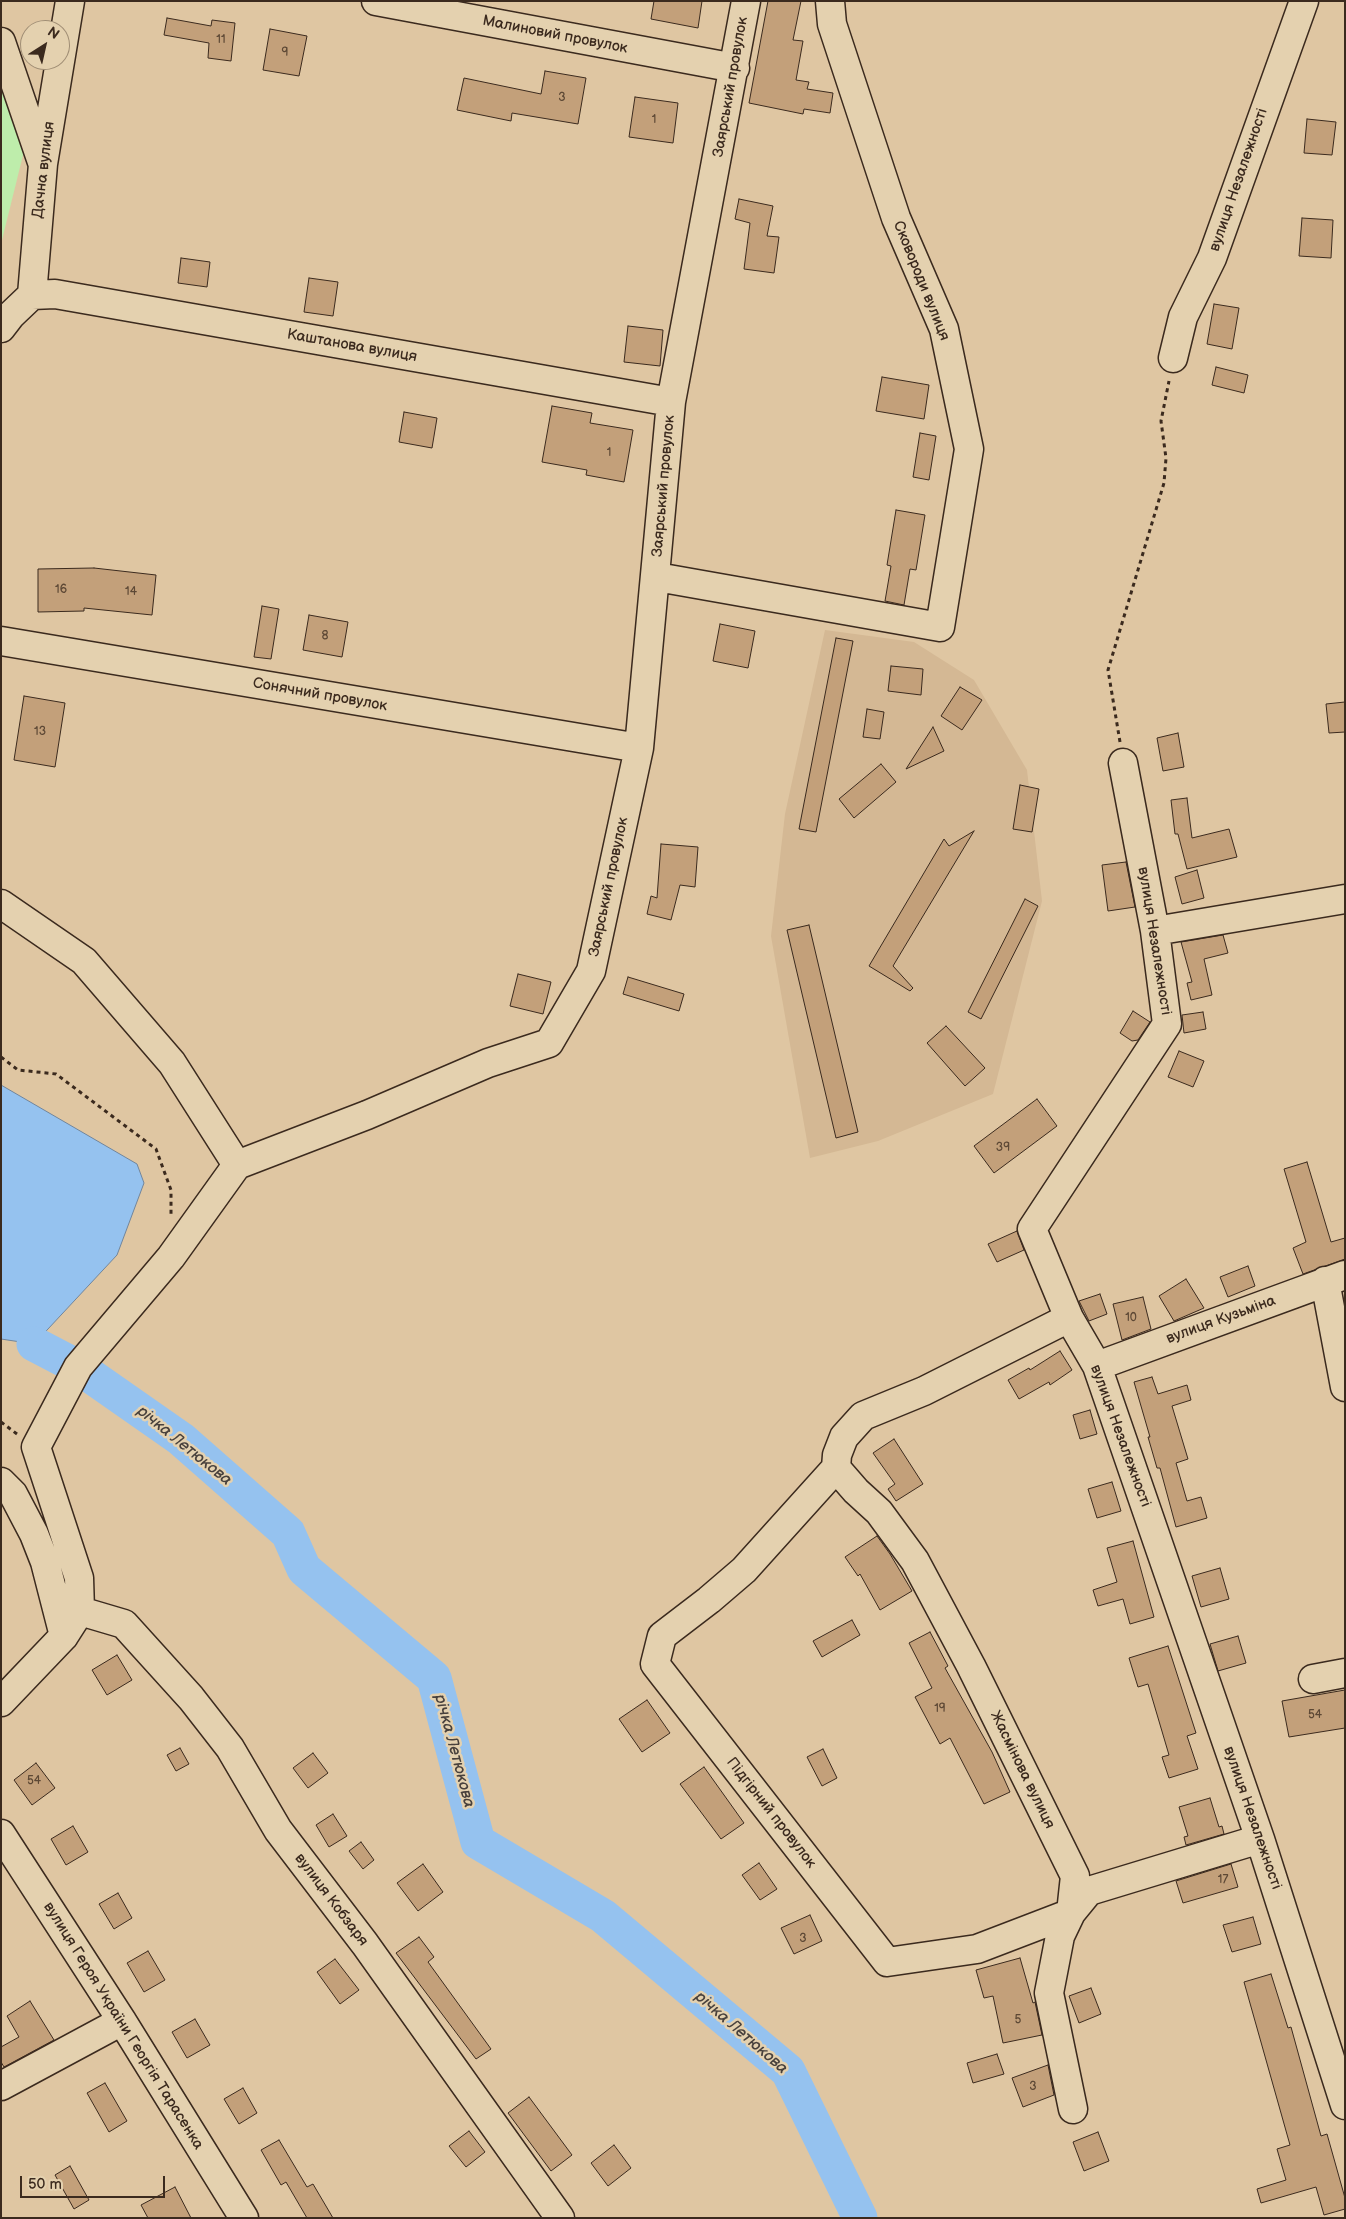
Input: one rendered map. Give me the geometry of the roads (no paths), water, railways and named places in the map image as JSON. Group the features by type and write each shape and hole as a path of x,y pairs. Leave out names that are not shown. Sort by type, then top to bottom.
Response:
{"street":[{"name":"Малиновий провулок","path":"376,1 735,68"},
{"name":"Заярський провулок","path":"237,1164 367,1115 488,1063 549,1043 591,972 639,748 671,402 735,68 746,1"},
{"name":"Сковороди вулиця","path":"656,578 940,627 969,449 944,329 896,218 832,24 830,1"},
{"name":"вулиця Незалежності","path":"1173,358 1183,317 1212,258 1304,1"},
{"name":"Дачна вулиця","path":"32,295 43,164 72,4"},
{"path":"1,42 43,164"},
{"name":"Каштанова вулиця","path":"32,295 55,294 671,402"},
{"path":"1,328 11,315 32,295"},
{"name":"Сонячний провулок","path":"1,642 639,748"},
{"name":"вулиця Незалежності","path":"1123,763 1155,930 1167,1024 1032,1229 1069,1318 1097,1366 1260,1839 1345,2105"},
{"path":"1155,930 1345,899"},
{"path":"1,904 84,961 172,1063 237,1164 171,1257 78,1367 36,1447 79,1578 80,1611 64,1636 1,1702"},
{"path":"1335,1278 1345,1387"},
{"name":"вулиця Кузьміна","path":"1097,1366 1335,1278"},
{"path":"836,1468 837,1455 844,1437 863,1416 924,1391 1069,1318"},
{"name":"Підгірний провулок","path":"836,1468 744,1570 662,1636 655,1664 887,1962 977,1949 1071,1913"},
{"name":"Жасмінова вулиця","path":"836,1468 856,1491 879,1512 915,1561 1075,1876 1071,1913 1060,1936 1049,1993 1073,2109"},
{"path":"1,1482 13,1494 34,1534 45,1562 64,1636"},
{"name":"вулиця Кобзаря","path":"80,1611 124,1624 191,1698 224,1741 278,1830 376,1960 560,2218"},
{"path":"1313,1679 1345,1673"},
{"name":"вулиця Героя України Георгія Тарасенка","path":"1,1834 122,2021 244,2218"},
{"path":"1071,1913 1089,1891 1260,1839"},
{"path":"1,2086 122,2021"}],"water":[{"path":"1,1085 137,1164 144,1183 117,1255 34,1344 1,1339"}],"waterway":[{"name":"річка Летюкова","path":"34,1344 78,1367 181,1439 288,1533 304,1569 434,1678 478,1842 603,1916 788,2071 860,2218"}]}
